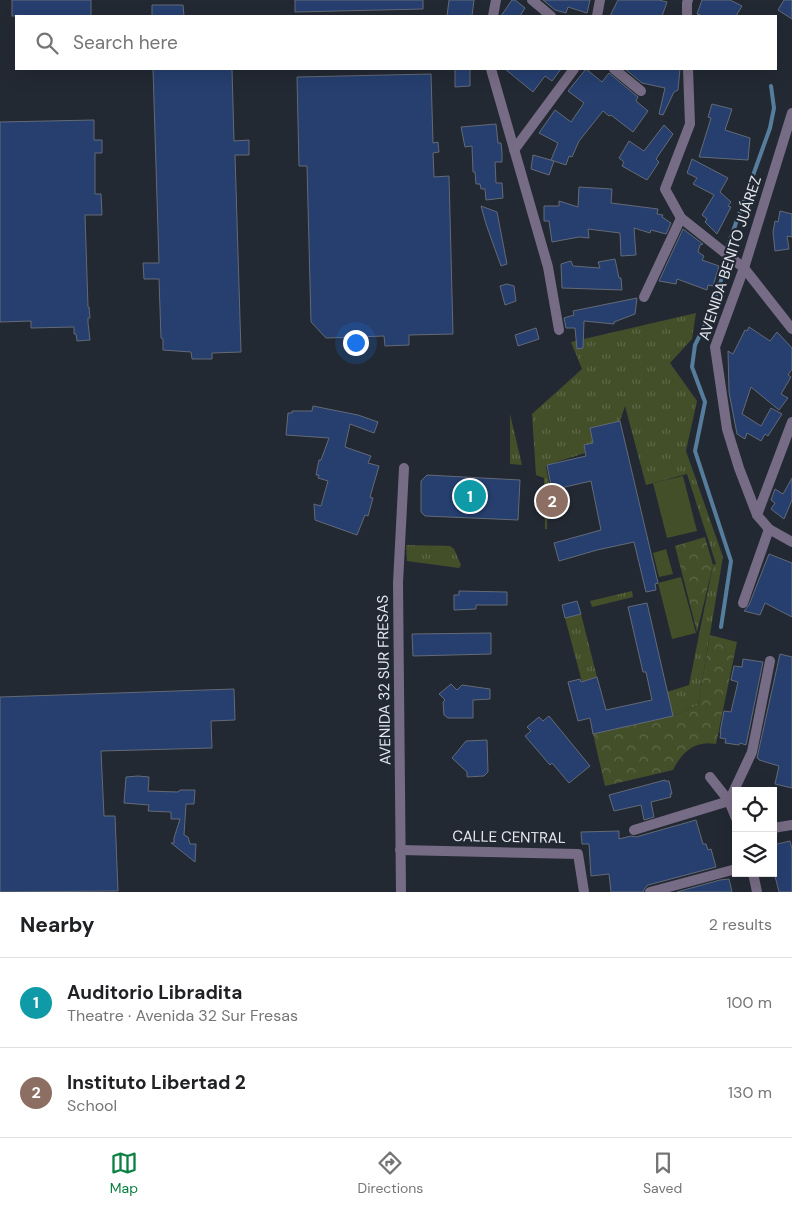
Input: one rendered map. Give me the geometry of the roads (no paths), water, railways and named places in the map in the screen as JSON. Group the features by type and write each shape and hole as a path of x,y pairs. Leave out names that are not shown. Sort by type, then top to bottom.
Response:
{"street":[{"path":"493,15 496,0"},
{"path":"532,0 550,15"},
{"path":"597,15 600,0"},
{"path":"686,1 687,15"},
{"path":"491,70 548,267 559,330"},
{"path":"514,150 573,70"},
{"path":"615,70 641,91"},
{"path":"688,70 690,124 666,189 681,218 744,268 792,329"},
{"name":"AVENIDA BENITO JUÁREZ","path":"792,113 744,268 715,347 727,429 739,468 757,515 769,529 792,542"},
{"path":"644,297 681,218"},
{"path":"757,515 792,422"},
{"name":"AVENIDA 32 SUR FRESAS","path":"401,892 398,583 404,468"},
{"path":"743,603 769,529"},
{"path":"634,830 729,801 752,752 770,661"},
{"path":"710,777 729,801 732,808"},
{"path":"777,827 792,825"},
{"name":"CALLE CENTRAL","path":"400,850 578,854 584,892"},
{"path":"650,892 732,870"},
{"path":"754,877 758,892"}],"waterway":[{"path":"721,627 731,561 695,451 705,402 692,367 695,345 710,315 723,274 727,248 770,128 774,108 771,86"}],"place":[{"name":"Auditorio Libradita","path":"470,496"},
{"name":"Instituto Libertad 2","path":"552,501"}]}
